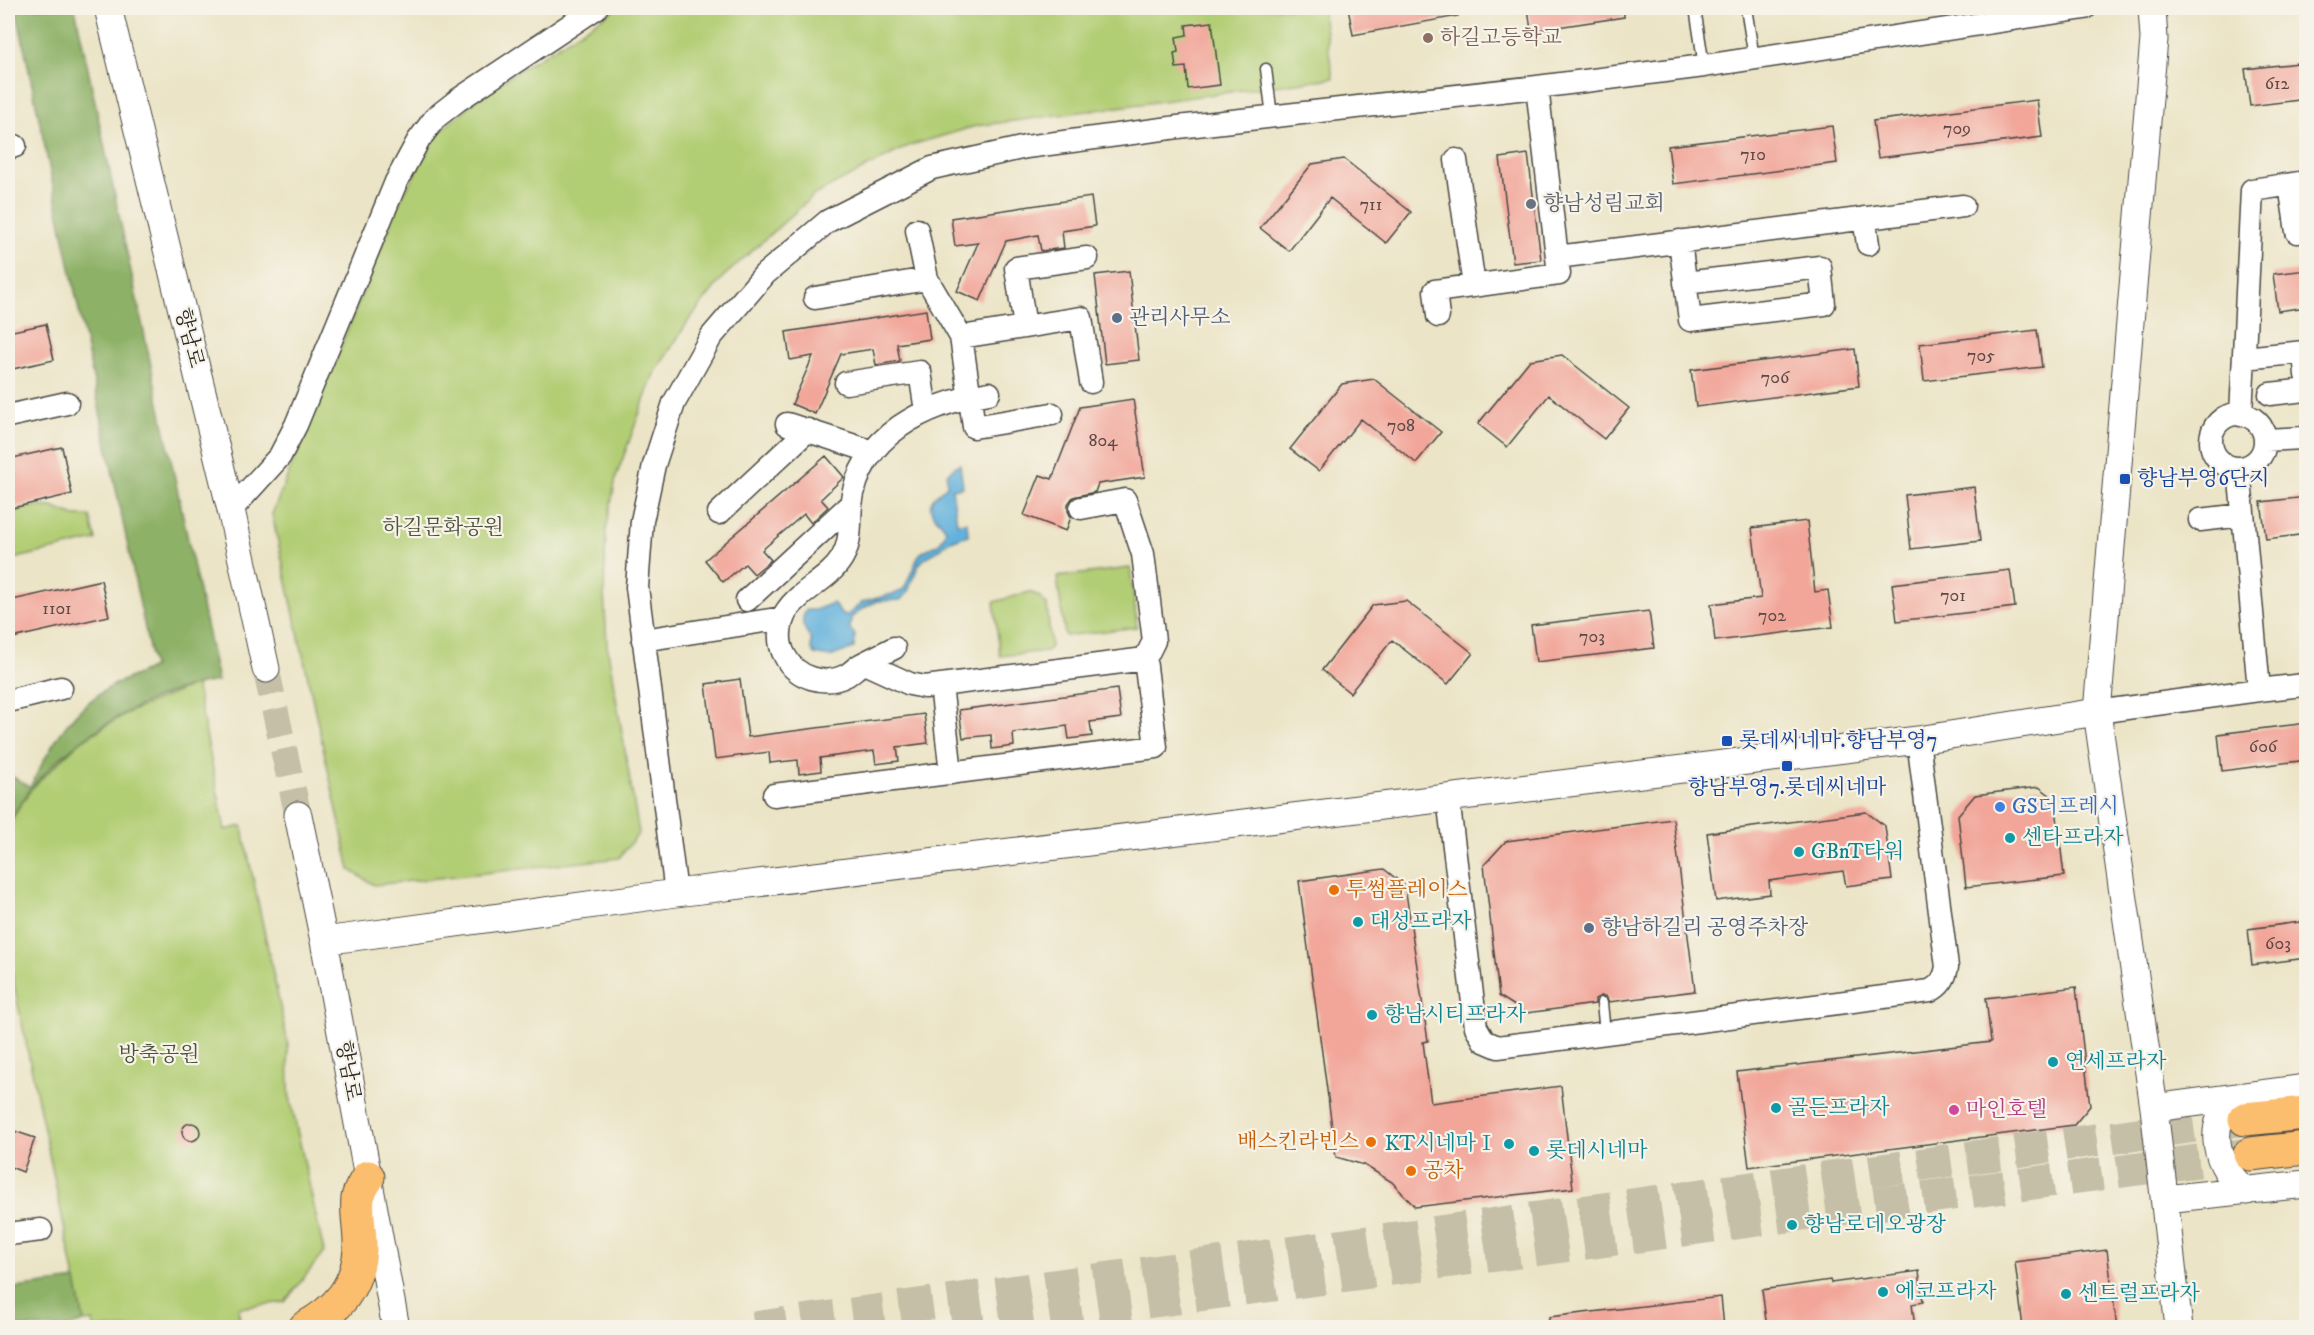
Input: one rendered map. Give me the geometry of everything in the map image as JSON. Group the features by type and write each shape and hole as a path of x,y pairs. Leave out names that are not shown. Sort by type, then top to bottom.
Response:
{"main road":[{"path":"2241,1108 2307,1113"},
{"path":"2250,1154 2307,1148"},
{"path":"305,1328 332,1311 344,1297 354,1277 360,1250 358,1197 368,1177"}],"street":[{"name":"향남로","path":"108,8 231,510 266,669"},
{"path":"231,510 280,456 296,425 392,192 418,141 435,118 458,100 596,8"},
{"path":"676,893 637,587 642,521 654,465 674,403 711,337 765,274 828,221 932,168 1026,147 1704,66 2085,8"},
{"path":"2152,8 2154,39 2097,712 2154,1108 2179,1328"},
{"path":"1438,316 1435,291 1559,274 1537,87"},
{"path":"1456,160 1474,286"},
{"path":"2241,414 2252,190 2298,184 2297,232 2307,231"},
{"path":"1557,257 1963,206"},
{"path":"1864,218 1868,244"},
{"path":"917,230 927,279 962,338 979,395 974,427 1052,414"},
{"path":"1680,241 1685,283 1690,320 1824,303 1820,267 1685,283"},
{"path":"1025,327 1015,262 1087,258"},
{"path":"815,298 927,279"},
{"path":"962,338 1081,318 1091,382"},
{"path":"2244,358 2304,352 2307,375"},
{"path":"846,383 920,372 926,411"},
{"path":"2270,394 2307,390"},
{"path":"894,648 864,663 847,675 833,680 818,680 804,676 792,666 784,654 780,640 781,625 783,618 797,600 842,559 851,535 851,504 858,480 873,452 892,431 917,414 979,395"},
{"path":"8,416 67,403"},
{"path":"2241,414 2251,417 2258,423 2265,440 2260,458 2253,464 2239,468 2226,465 2218,459 2211,444 2212,435 2220,421 2241,414"},
{"path":"719,513 797,427 873,452"},
{"path":"2265,440 2304,438"},
{"path":"2239,468 2259,690"},
{"path":"774,795 1156,747 1145,659 1154,640 1143,554 1125,500 1081,508"},
{"path":"747,600 851,504"},
{"path":"2200,520 2243,514"},
{"path":"643,640 783,618"},
{"path":"864,663 910,684 925,687 1145,659"},
{"path":"324,941 676,893 1918,740 2097,712 2303,685"},
{"path":"941,686 951,773"},
{"path":"8,701 61,688"},
{"path":"1448,798 1476,1028 1479,1035 1490,1046 1498,1047 1930,991 1937,987 1946,975 1947,967 1918,740"},
{"name":"향남로","path":"298,816 324,941 396,1328"},
{"path":"2154,1108 2241,1108 2307,1088"},
{"path":"2241,1108 2229,1103 2222,1113 2217,1143 2227,1172 2235,1183 2247,1191"},
{"path":"2165,1199 2307,1184"},
{"path":"8,1234 41,1230"}],"lane":[{"path":"1695,8 1704,66"},
{"path":"1746,8 1754,58"},
{"path":"1266,69 1272,116"},
{"path":"1602,1003 1605,1033"}],"green space":[{"path":"16,8 75,8 218,681 167,694 116,718 91,734 69,751 31,789 8,823 8,774 30,787 54,742 74,716 99,694 153,667"},
{"name":"하길문화공원","path":"617,8 1322,8 1333,78 976,126 908,146 814,195 723,277 689,320 653,376 616,477 606,530 604,594 607,645 639,833 619,858 374,885 350,870 272,514 401,199 437,134 485,92"},
{"path":"38,506 52,507 75,516 90,516 96,540 8,560 8,515"},
{"path":"1130,568 1137,627 1065,636 1057,577"},
{"path":"1029,592 1039,596 1047,605 1051,647 1046,651 1000,656 994,602"},
{"name":"방축공원","path":"196,684 225,830 242,826 288,1044 289,1093 324,1252 285,1302 238,1308 241,1327 94,1328 93,1321 84,1322 8,956 8,825 31,789 81,741 127,713"},
{"path":"76,1280 84,1322 69,1327 8,1327 8,1289"}],"water":[{"path":"960,464 963,487 952,489 957,523 967,522 968,535 948,542 925,558 918,566 907,594 900,600 877,601 851,618 850,629 855,635 854,648 830,657 814,654 811,639 803,625 806,610 815,610 833,603 842,615 847,615 863,602 900,592 905,587 919,555 938,544 944,536 946,530 932,513 930,505 933,498 947,485 947,474"}],"building":[{"path":"1348,8 1457,8 1458,16 1353,35"},
{"path":"1528,8 1624,8 1624,17 1531,31"},
{"path":"1212,22 1220,85 1188,89 1186,67 1176,68 1174,53 1178,52 1176,37 1187,35 1186,25"},
{"path":"2307,62 2307,99 2250,106 2245,69"},
{"path":"2037,100 2042,137 1878,158 1873,121"},
{"path":"1832,126 1837,163 1673,184 1668,146"},
{"path":"1528,154 1541,260 1513,263 1500,158"},
{"path":"1344,159 1411,212 1386,243 1330,198 1289,251 1260,228 1312,164"},
{"path":"1091,197 1095,226 1062,231 1064,248 1041,251 1038,235 1006,241 980,301 957,291 978,243 955,246 951,218"},
{"path":"2307,270 2307,307 2278,311 2273,274"},
{"name":"관리사무소","path":"1129,271 1139,360 1105,364 1095,275"},
{"path":"926,310 930,339 897,344 900,361 876,365 873,349 841,354 815,414 792,404 813,356 790,360 786,332"},
{"path":"46,324 54,360 8,370 8,332"},
{"path":"2037,330 2042,367 1924,381 1920,344"},
{"path":"1855,349 1859,386 1696,407 1691,370"},
{"path":"1562,355 1629,408 1604,439 1549,395 1507,447 1478,424 1530,360"},
{"path":"1374,379 1441,432 1416,463 1361,419 1319,471 1290,449 1342,384"},
{"path":"1133,399 1145,477 1098,484 1095,492 1073,497 1068,504 1071,517 1066,531 1024,515 1040,475 1052,479 1080,407"},
{"path":"62,447 72,494 8,509 8,459"},
{"path":"826,456 844,477 821,499 828,507 811,523 804,514 762,550 771,560 754,574 745,564 723,582 705,560"},
{"path":"1974,487 1980,541 1911,549 1905,495"},
{"path":"2307,497 2307,534 2266,539 2261,502"},
{"path":"1807,521 1815,592 1828,590 1833,627 1715,641 1711,604 1761,598 1752,528"},
{"path":"2010,570 2015,607 1897,621 1892,584"},
{"path":"101,580 109,616 8,639 8,601"},
{"path":"1406,601 1473,653 1448,684 1392,640 1350,693 1322,670 1373,605"},
{"path":"1649,611 1654,648 1536,662 1531,625"},
{"path":"740,679 748,737 924,714 928,743 897,747 899,761 876,764 874,751 820,758 821,771 799,774 798,760 770,763 769,752 715,759 706,684"},
{"path":"1117,689 1121,718 1090,722 1092,736 1069,739 1067,726 1013,733 1014,746 992,749 991,735 963,738 959,710"},
{"path":"2307,723 2307,760 2222,771 2218,734"},
{"name":"센타프라자","path":"2039,787 2055,799 2064,876 1966,887 1958,815 1975,795"},
{"name":"GBnT타워","path":"1866,812 1885,826 1892,880 1846,886 1843,871 1769,881 1770,894 1716,901 1707,833"},
{"name":"향남하길리 공영주차장","path":"1673,819 1695,991 1609,1002 1606,996 1601,996 1595,999 1595,1004 1526,1013 1499,996 1484,865 1506,841"},
{"path":"1384,869 1405,886 1428,1041 1423,1042 1431,1103 1561,1086 1573,1188 1415,1207 1392,1182 1364,1165 1336,1157 1299,881"},
{"path":"2307,921 2307,958 2252,965 2248,929"},
{"path":"2076,987 2090,1106 2074,1125 1749,1167 1737,1072 1991,1042 1986,998"},
{"path":"191,1123 197,1126 200,1132 197,1138 191,1141 185,1138 182,1132 185,1126"},
{"path":"8,1129 35,1138 23,1172 8,1166"},
{"name":"센트럴프라자","path":"2107,1250 2117,1328 2023,1328 2015,1262"},
{"path":"1919,1271 1923,1302 1912,1304 1915,1328 1767,1328 1762,1290"},
{"path":"1721,1297 1724,1328 1549,1328 1549,1317"}],"tunnel":[{"path":"266,669 298,815"},
{"path":"754,1328 2245,1119"},
{"path":"952,1328 2250,1154"}],"place":[{"name":"하길고등학교","path":"1428,38"},
{"name":"향남성림교회","path":"1531,204"},
{"name":"관리사무소","path":"1117,318"},
{"name":"향남부영6단지","path":"2125,479"},
{"name":"롯데씨네마.향남부영7","path":"1727,741"},
{"name":"향남부영7.롯데씨네마","path":"1787,766"},
{"name":"GS더프레시","path":"2000,807"},
{"name":"센타프라자","path":"2010,838"},
{"name":"GBnT타워","path":"1799,852"},
{"name":"투썸플레이스","path":"1334,890"},
{"name":"대성프라자","path":"1358,922"},
{"name":"향남하길리 공영주차장","path":"1589,928"},
{"name":"향남시티프라자","path":"1372,1015"},
{"name":"연세프라자","path":"2053,1062"},
{"name":"골든프라자","path":"1776,1108"},
{"name":"마인호텔","path":"1954,1110"},
{"name":"배스킨라빈스","path":"1371,1142"},
{"name":"KT시네마Ⅰ","path":"1509,1144"},
{"name":"롯데시네마","path":"1534,1151"},
{"name":"공차","path":"1411,1171"},
{"name":"향남로데오광장","path":"1792,1225"},
{"name":"에코프라자","path":"1883,1292"},
{"name":"센트럴프라자","path":"2066,1294"}]}
